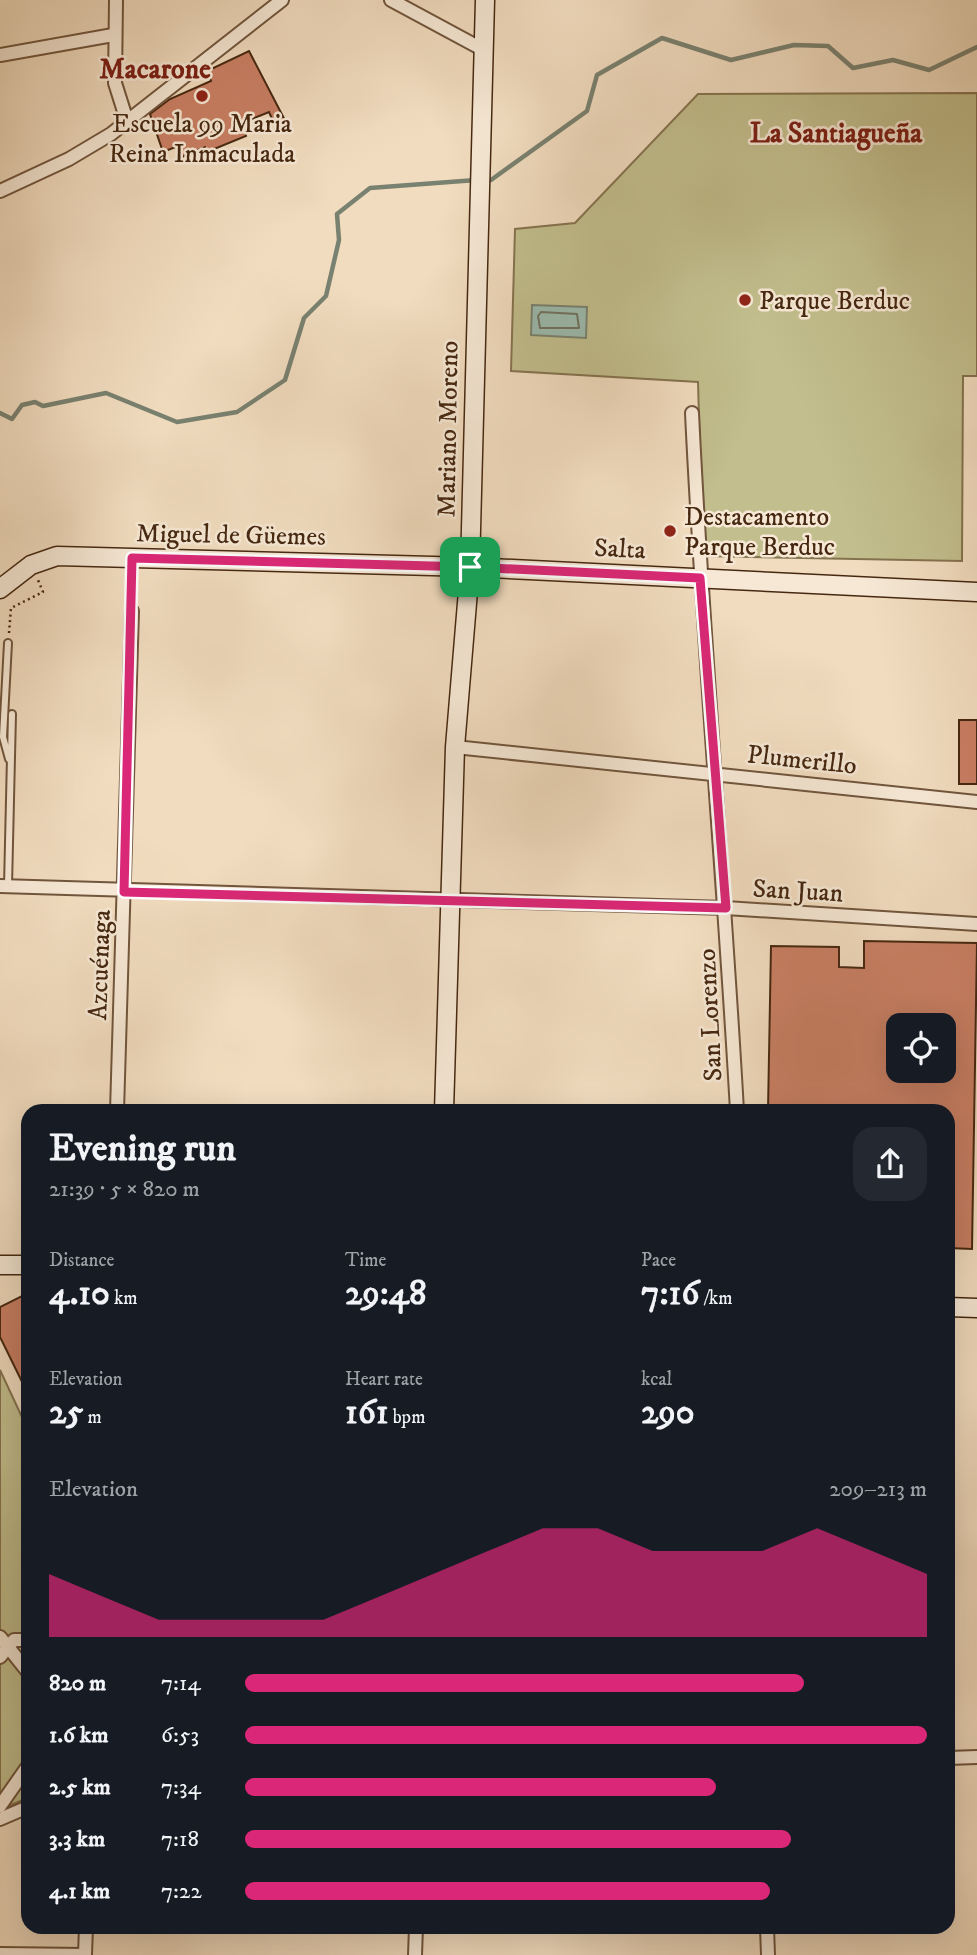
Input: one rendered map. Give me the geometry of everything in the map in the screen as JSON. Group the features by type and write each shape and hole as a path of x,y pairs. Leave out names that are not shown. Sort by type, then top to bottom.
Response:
{"street":[{"path":"116,0 113,35 115,83 127,121"},
{"path":"0,191 69,159 127,121 282,0"},
{"path":"391,0 482,55"},
{"name":"Mariano Moreno","path":"444,1104 455,747 470,567 485,0"},
{"path":"0,55 113,35"},
{"name":"San Lorenzo","path":"692,413 700,578 726,908 737,1104"},
{"name":"Miguel de Güemes","path":"0,589 31,565 57,556 470,567"},
{"name":"Salta","path":"470,567 977,592"},
{"name":"Azcuénaga","path":"117,1104 132,611"},
{"name":"Plumerillo","path":"455,747 977,802"},
{"name":"San Juan","path":"4,886 124,892 726,908 977,924"},
{"path":"0,1265 21,1265"},
{"path":"955,1307 977,1308"},
{"path":"21,1640 14,1640 2,1646 21,1665"},
{"path":"955,1758 977,1757"},
{"path":"0,1806 21,1776"},
{"path":"0,1819 21,1810"},
{"path":"0,1954 85,1955 86,1934"},
{"path":"415,1955 416,1934"},
{"path":"767,1934 768,1955"}],"lane":[{"path":"8,643 3,737 11,768"},
{"path":"4,886 12,714"}],"path":[{"path":"132,558 132,611"},
{"path":"8,643 11,608 43,592 31,565"}],"shaded area":[{"name":"Parque Berduc","path":"977,93 977,376 963,376 962,561 703,556 698,382 511,371 515,229 575,223 698,94"},
{"path":"0,1370 21,1415 21,1801 0,1809"}],"water":[{"path":"532,305 587,307 586,338 531,335"}],"building":[{"path":"249,51 289,128 278,132 269,112 242,123 246,136 207,152 205,147 182,157 178,146 163,152 150,114 170,99 211,81 207,71"},
{"path":"959,720 977,720 977,784 959,784"},
{"path":"864,941 977,943 972,1249 955,1248 955,1104 768,1104 771,946 839,947 839,967 864,968"},
{"path":"21,1296 21,1380 0,1337 0,1307"}],"waterway":[{"name":"La Santiagueña","path":"485,180 491,180 587,111 597,75 662,38 731,60 794,45 828,46 853,68 893,60 929,70 977,47"},
{"name":"La Santiagueña","path":"0,413 12,419 22,405 35,402 43,406 106,393 177,422 237,412 285,380 304,318 326,296 339,240 337,214 370,188 476,180"}],"place":[{"name":"Escuela 99 Maria Reina Inmaculada","path":"202,96"},
{"name":"Parque Berduc","path":"745,300"},
{"name":"Destacamento Parque Berduc","path":"670,531"}],"district":[{"name":"Macarone","path":"155,68"},
{"name":"La Santiagueña","path":"836,132"}],"route":[{"path":"132,558 470,567 700,578 726,908 124,892 132,558"}]}
